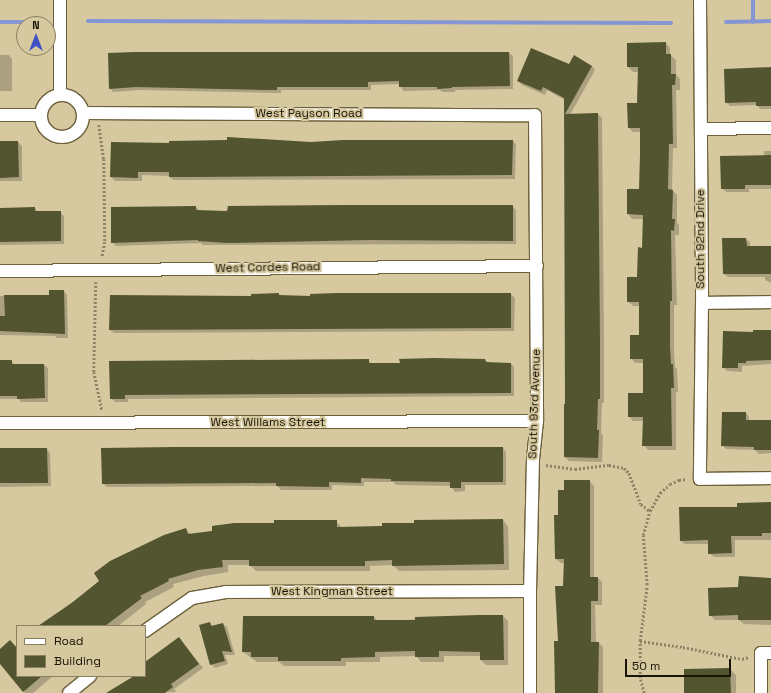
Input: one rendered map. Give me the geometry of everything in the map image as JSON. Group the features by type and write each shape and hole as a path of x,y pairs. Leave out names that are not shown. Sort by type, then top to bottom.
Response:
{"street":[{"path":"60,0 60,94"},
{"name":"South 92nd Drive","path":"700,0 702,303 700,479"},
{"path":"60,94 67,95 78,101 83,113 83,120 76,132 63,137 50,133 44,128 41,115 44,103 60,94"},
{"name":"West Payson Road","path":"83,113 536,115"},
{"path":"0,115 41,115"},
{"name":"South 93rd Avenue","path":"530,693 530,590 533,463 537,421 536,115"},
{"path":"701,129 771,128"},
{"name":"West Cordes Road","path":"0,271 537,266"},
{"path":"702,303 771,302"},
{"name":"West Willams Street","path":"0,422 537,421"},
{"path":"700,479 771,478"},
{"name":"West Kingman Street","path":"146,630 192,598 225,592 530,590"},
{"path":"761,693 766,653"},
{"path":"69,693 89,677"}],"path":[{"path":"98,113 104,159 104,242 102,255 104,270"},
{"path":"84,270 84,279 96,281 94,366 96,388 103,410 103,422"},
{"path":"533,463 575,469 618,465 629,473 638,499 641,504 650,510"},
{"path":"644,693 640,678 640,641 647,585 642,535 650,510 660,493 670,484 679,480 700,479"},
{"path":"640,641 683,647 742,659 766,653"}],"building":[{"path":"666,42 666,54 671,54 671,74 676,74 675,85 672,85 673,144 669,144 668,189 673,190 672,219 675,219 674,231 671,230 672,301 670,301 670,347 671,364 673,364 674,388 671,388 672,446 642,446 643,417 628,417 628,393 643,393 643,359 630,359 630,335 639,335 639,302 627,302 627,277 637,277 638,247 642,248 643,215 627,214 627,189 639,189 640,128 628,128 627,103 637,103 638,67 627,67 627,43"},
{"path":"531,48 569,64 574,55 592,66 565,114 598,113 600,399 598,399 598,458 564,457 564,98 543,87 541,91 517,81"},
{"path":"509,52 510,86 452,87 437,89 437,87 399,87 399,81 368,82 368,87 277,87 277,90 136,87 109,89 108,53"},
{"path":"771,67 771,106 756,106 756,102 725,103 724,69"},
{"path":"227,137 311,142 343,140 513,140 512,175 169,177 169,172 138,172 138,178 110,177 111,142 169,143 169,141 227,140"},
{"path":"0,141 18,141 19,177 0,178"},
{"path":"771,155 771,185 745,185 745,189 721,189 720,156"},
{"path":"513,205 513,241 369,240 227,243 198,240 111,243 111,207 196,206 196,210 227,211 228,206"},
{"path":"35,207 35,211 61,211 61,241 0,242 0,208"},
{"path":"722,238 746,238 747,246 771,246 771,274 723,274"},
{"path":"49,290 64,290 65,334 0,331 0,316 5,316 4,295 49,295"},
{"path":"279,293 279,295 310,296 310,294 337,293 511,293 511,328 109,330 110,295 251,296 251,294"},
{"path":"753,330 771,330 771,360 746,361 746,363 738,363 738,368 722,368 723,331 753,332"},
{"path":"369,359 369,363 400,363 399,359 485,359 486,362 511,363 511,393 125,395 125,399 110,399 109,361"},
{"path":"0,360 12,360 12,364 44,364 45,398 17,399 17,396 0,396"},
{"path":"722,412 746,412 746,420 771,420 771,450 754,450 754,447 721,446"},
{"path":"503,447 503,482 461,482 461,488 450,488 450,482 391,481 391,479 361,478 361,483 329,482 329,487 276,486 276,483 102,484 101,448"},
{"path":"0,448 47,448 48,483 0,483"},
{"path":"564,480 590,480 590,577 598,577 598,601 591,601 591,642 599,642 598,693 555,693 554,641 558,641 555,586 563,586 564,559 555,559 554,515 558,515 558,490 564,490"},
{"path":"771,502 771,533 762,533 762,536 731,536 732,553 708,554 708,540 680,541 679,507 737,507 737,503"},
{"path":"503,519 504,564 392,566 392,560 365,561 365,566 249,566 249,560 222,560 223,567 198,570 168,579 169,581 140,596 142,598 106,625 39,625 73,602 99,581 94,573 110,561 164,535 186,528 188,534 212,531 212,526 234,523 274,523 274,520 337,520 337,527 382,526 382,523 414,523 414,520"},
{"path":"739,576 771,578 771,620 738,620 738,615 709,616 708,588 738,587"},
{"path":"503,615 504,660 480,660 480,652 439,651 439,657 415,657 415,651 375,652 375,657 341,658 341,661 278,661 278,657 251,657 251,652 242,652 243,616 374,616 374,620 415,620 415,617"},
{"path":"210,622 211,626 223,623 232,652 222,651 225,661 210,665 199,625"},
{"path":"179,637 199,664 171,684 173,687 165,693 106,693 132,677 146,677 146,661"},
{"path":"10,640 16,647 16,677 41,677 23,692 0,664 0,649"},
{"path":"730,668 731,693 684,693 684,669"}],"waterway":[{"path":"753,0 753,22"},
{"path":"88,21 671,23"},
{"path":"726,22 771,21"},
{"path":"0,22 16,22"}]}
